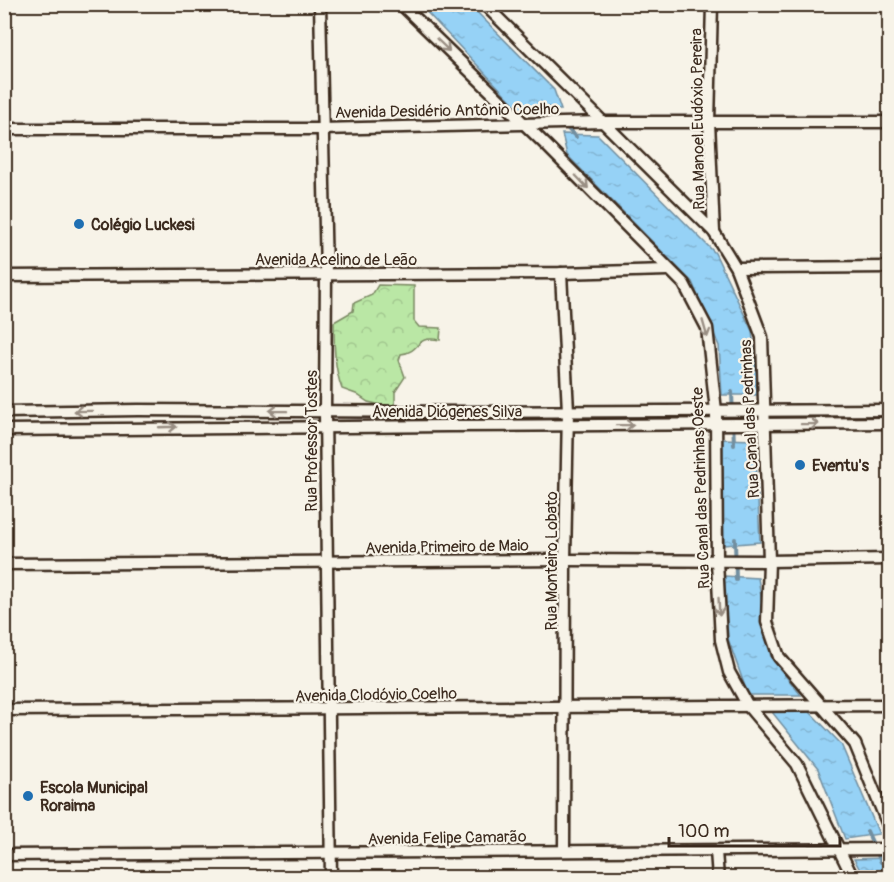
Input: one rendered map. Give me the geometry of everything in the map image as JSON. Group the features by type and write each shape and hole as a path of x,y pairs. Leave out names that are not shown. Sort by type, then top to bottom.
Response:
{"street":[{"name":"Rua Professor Tostes","path":"320,4 326,274 325,425 331,878"},
{"name":"Rua Canal das Pedrinhas Oeste","path":"401,4 684,284 707,328 721,411 721,640 729,672 752,706 798,764 843,849 853,878"},
{"name":"Rua Canal das Pedrinhas","path":"484,4 714,232 736,267 762,337 769,561 767,622 779,657 855,744 890,830"},
{"name":"Rua Manoel Eudóxio Pereira","path":"712,4 709,122 714,232"},
{"name":"Avenida Desidério Antônio Coelho","path":"4,129 321,129 584,122 890,122"},
{"path":"736,267 890,267"},
{"name":"Avenida Acelino de Leão","path":"4,276 561,273 668,270"},
{"name":"Rua Monteiro Lobato","path":"561,273 568,411 564,850"},
{"path":"138,410 139,428"},
{"name":"Avenida Diógenes Silva","path":"4,412 890,410"},
{"name":"Avenida Diógenes Silva","path":"4,430 325,425 567,426 890,423"},
{"name":"Avenida Primeiro de Maio","path":"4,564 890,559"},
{"path":"821,705 890,705"},
{"name":"Avenida Clodóvio Coelho","path":"4,710 328,710 821,705"},
{"name":"Avenida Felipe Camarão","path":"4,855 889,849"},
{"path":"716,851 717,878"}],"green space":[{"path":"378,285 414,286 414,321 419,327 441,328 440,340 422,341 413,350 401,354 399,360 405,377 395,392 395,403 390,407 368,402 342,389 335,356 334,322 353,311 354,303 372,295"}],"water":[{"path":"420,5 470,5 554,90 561,110 520,110"},
{"path":"562,134 598,135 715,253 752,331 759,395 722,395 719,346 692,282 567,155"},
{"path":"721,439 755,440 760,542 724,545"},
{"path":"724,576 758,578 771,658 801,695 748,695 728,639"},
{"path":"809,711 841,744 879,834 845,839 818,769 772,712"},
{"path":"889,858 889,878 864,877 854,859"}],"waterway":[{"path":"548,108 559,120"},
{"path":"564,125 576,137"},
{"path":"732,392 734,445"},
{"path":"735,539 736,580"},
{"path":"867,831 881,862"}],"place":[{"name":"Colégio Luckesi","path":"79,224"},
{"name":"Eventu's","path":"800,465"},
{"name":"Escola Municipal Roraima","path":"28,796"}]}
